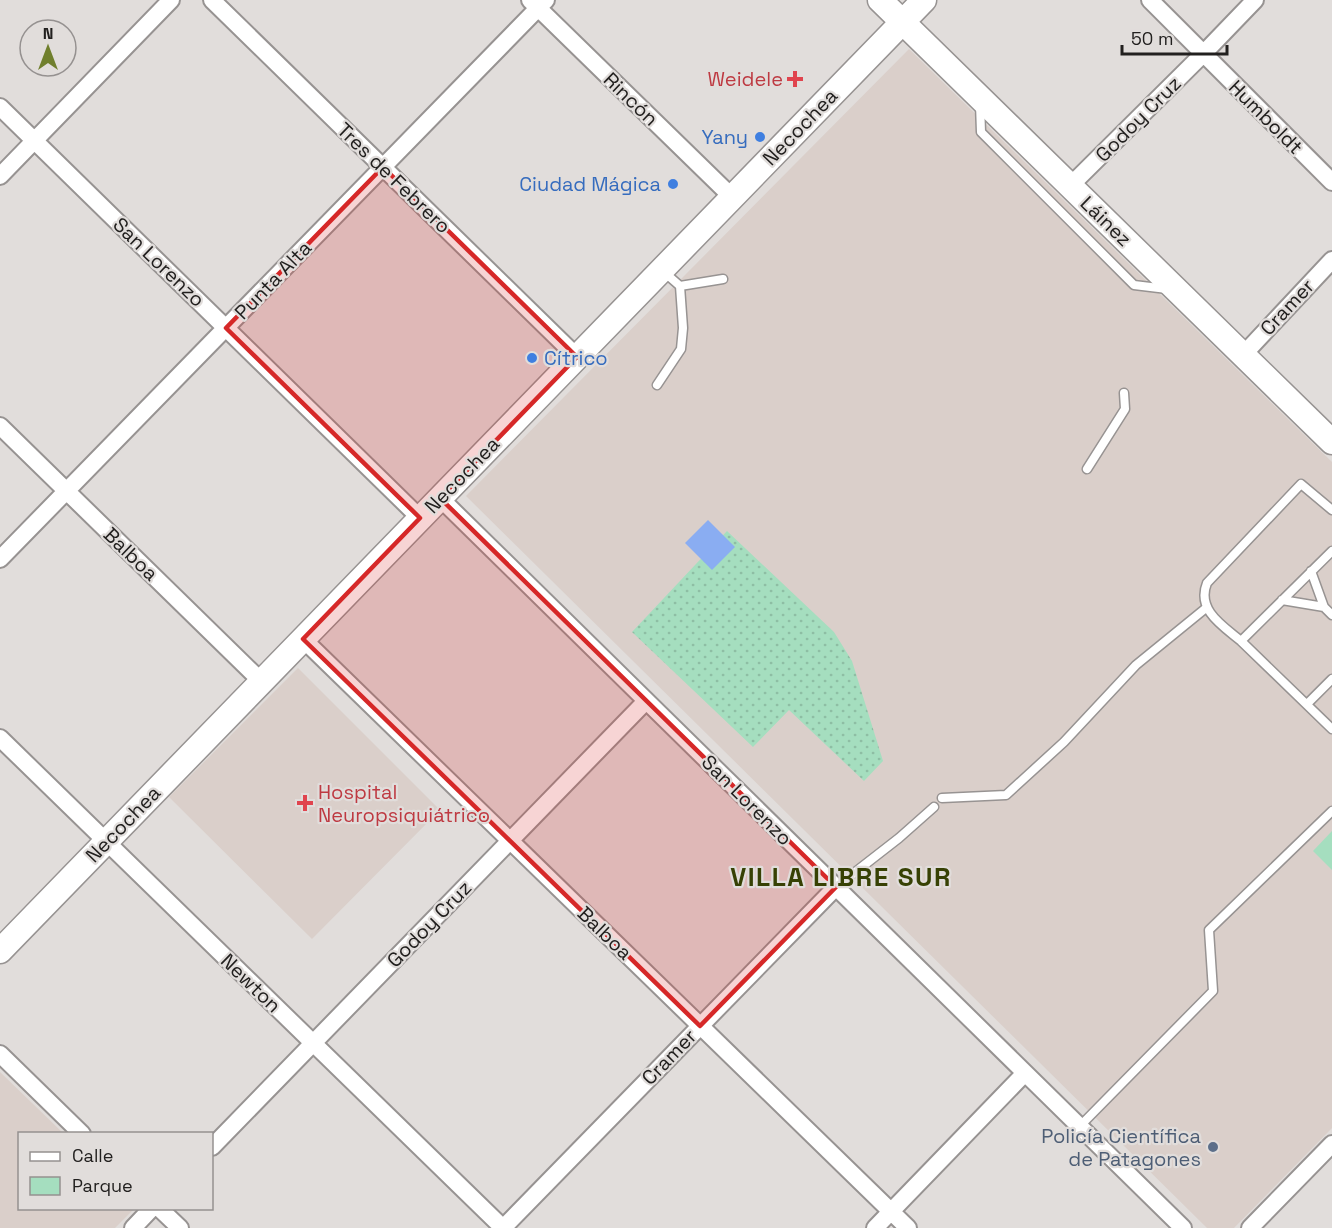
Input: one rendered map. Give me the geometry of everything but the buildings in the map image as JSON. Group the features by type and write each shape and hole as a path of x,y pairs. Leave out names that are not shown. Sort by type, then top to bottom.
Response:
{"main road":[{"name":"Láinez","path":"880,0 1332,442"},
{"name":"Necochea","path":"0,951 924,0"}],"street":[{"path":"0,176 171,0"},
{"name":"Tres de Febrero","path":"212,0 577,357"},
{"name":"Humboldt","path":"1150,0 1332,182"},
{"name":"Godoy Cruz","path":"1070,186 1256,0"},
{"name":"Punta Alta","path":"0,559 383,167 538,3"},
{"name":"Rincón","path":"538,3 732,197"},
{"name":"San Lorenzo","path":"0,107 420,518"},
{"name":"Cramer","path":"1243,355 1332,260"},
{"name":"Balboa","path":"0,426 261,681"},
{"name":"San Lorenzo","path":"440,498 1183,1228"},
{"name":"Balboa","path":"303,639 908,1228"},
{"name":"Godoy Cruz","path":"213,1146 646,701"},
{"name":"Newton","path":"0,738 503,1228"},
{"name":"Cramer","path":"503,1228 836,887"},
{"path":"0,1053 80,1132"},
{"path":"875,1228 1025,1073"},
{"path":"1250,1228 1332,1144"},
{"path":"133,1228 151,1210"},
{"path":"160,1210 180,1228"}],"lane":[{"path":"980,97 981,132 1134,285 1178,291"},
{"path":"657,386 681,350 683,328 680,286 662,269"},
{"path":"680,286 723,279"},
{"path":"1087,469 1125,409 1124,393"},
{"path":"1332,510 1301,484 1207,583 1204,589 1206,608 1216,621 1241,641 1332,729"},
{"path":"1241,641 1332,551"},
{"path":"1311,571 1324,607 1332,615"},
{"path":"1282,600 1324,607"},
{"path":"942,798 1006,795 1064,742 1136,665 1206,608"},
{"path":"1307,704 1332,679"},
{"path":"836,887 899,838 934,807"},
{"path":"1080,1126 1213,991 1209,930 1332,811"}],"highlighted area":[{"path":"383,167 577,357 440,498 836,887 700,1026 303,639 420,518 226,328"}],"shaded area":[{"path":"909,49 1332,462 1332,1128 1234,1228 1207,1228 466,496"},
{"name":"Hospital Neuropsiquiátrico","path":"298,668 440,810 312,939 169,797"},
{"path":"0,1072 62,1132 18,1132 18,1210 133,1210 115,1228 0,1228"}],"green space":[{"path":"727,531 834,632 852,661 883,761 864,781 789,710 753,747 632,632"},
{"path":"1332,831 1332,870 1313,851"}],"water":[{"path":"708,520 735,547 712,570 685,543"}],"place":[{"name":"Weidele","path":"795,79"},
{"name":"Yany","path":"760,137"},
{"name":"Ciudad Mágica","path":"673,184"},
{"name":"Cítrico","path":"532,358"},
{"name":"Hospital Neuropsiquiátrico","path":"305,803"},
{"name":"Policía Científica de Patagones","path":"1213,1147"}],"district":[{"name":"VILLA LIBRE SUR","path":"841,877"}]}
